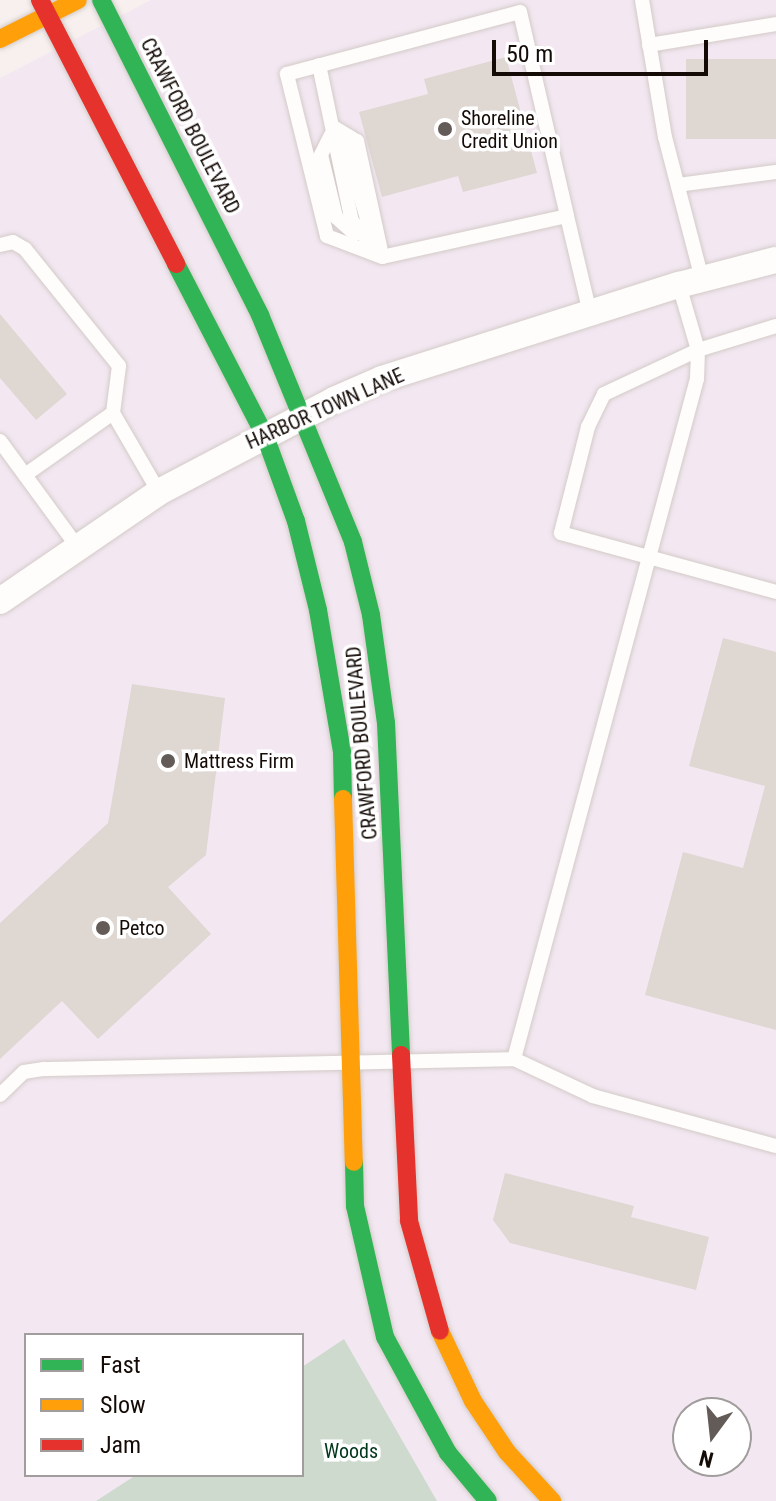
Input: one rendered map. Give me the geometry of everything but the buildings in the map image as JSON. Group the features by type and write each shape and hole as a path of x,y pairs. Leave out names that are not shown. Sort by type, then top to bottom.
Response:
{"street":[{"path":"0,39 46,4 78,0"},
{"name":"CRAWFORD BOULEVARD","path":"101,0 241,275 304,417 353,542 381,667 409,1221 443,1343 507,1452 552,1501"},
{"name":"CRAWFORD BOULEVARD","path":"46,4 265,436 310,576 342,752 355,1206 385,1337 448,1453 488,1501"},
{"name":"HARBOR TOWN LANE","path":"0,601 76,545 159,492 382,379 691,282 776,260"}],"lane":[{"path":"514,1059 652,559 697,379 698,350 678,185 642,0"},
{"path":"567,216 382,257 327,236 287,74 520,12 590,313"},
{"path":"649,45 776,24"},
{"path":"319,65 335,128 334,148 352,221 382,257"},
{"path":"335,128 357,141 382,257"},
{"path":"678,185 776,172"},
{"path":"0,245 13,242 25,249 119,366 113,413 159,492"},
{"path":"776,326 698,350 618,387 594,408 561,533 776,592"},
{"path":"25,475 113,413"},
{"path":"0,441 76,545"},
{"path":"0,1095 24,1072 44,1069 514,1059 593,1096 776,1146"}],"shaded area":[{"path":"151,0 776,0 776,1501 0,1501 0,78"}],"green space":[{"name":"Woods","path":"344,1339 437,1501 96,1501 133,1477 304,1477 304,1366"}],"traffic: fast":[{"path":"101,0 260,315 353,542 371,615 386,723 401,1055"},
{"path":"176,264 265,436 296,521 318,610 342,752 343,799"},
{"path":"354,1162 355,1206 385,1337 448,1453 488,1501"}],"traffic: slow":[{"path":"0,39 78,0"},
{"path":"343,799 354,1162"},
{"path":"440,1331 473,1401 507,1452 552,1501"}],"traffic: jam":[{"path":"40,0 176,264"},
{"path":"401,1055 409,1221 440,1331"}],"place":[{"name":"Shoreline Credit Union","path":"445,129"},
{"name":"Mattress Firm","path":"168,761"},
{"name":"Petco","path":"103,928"}]}
